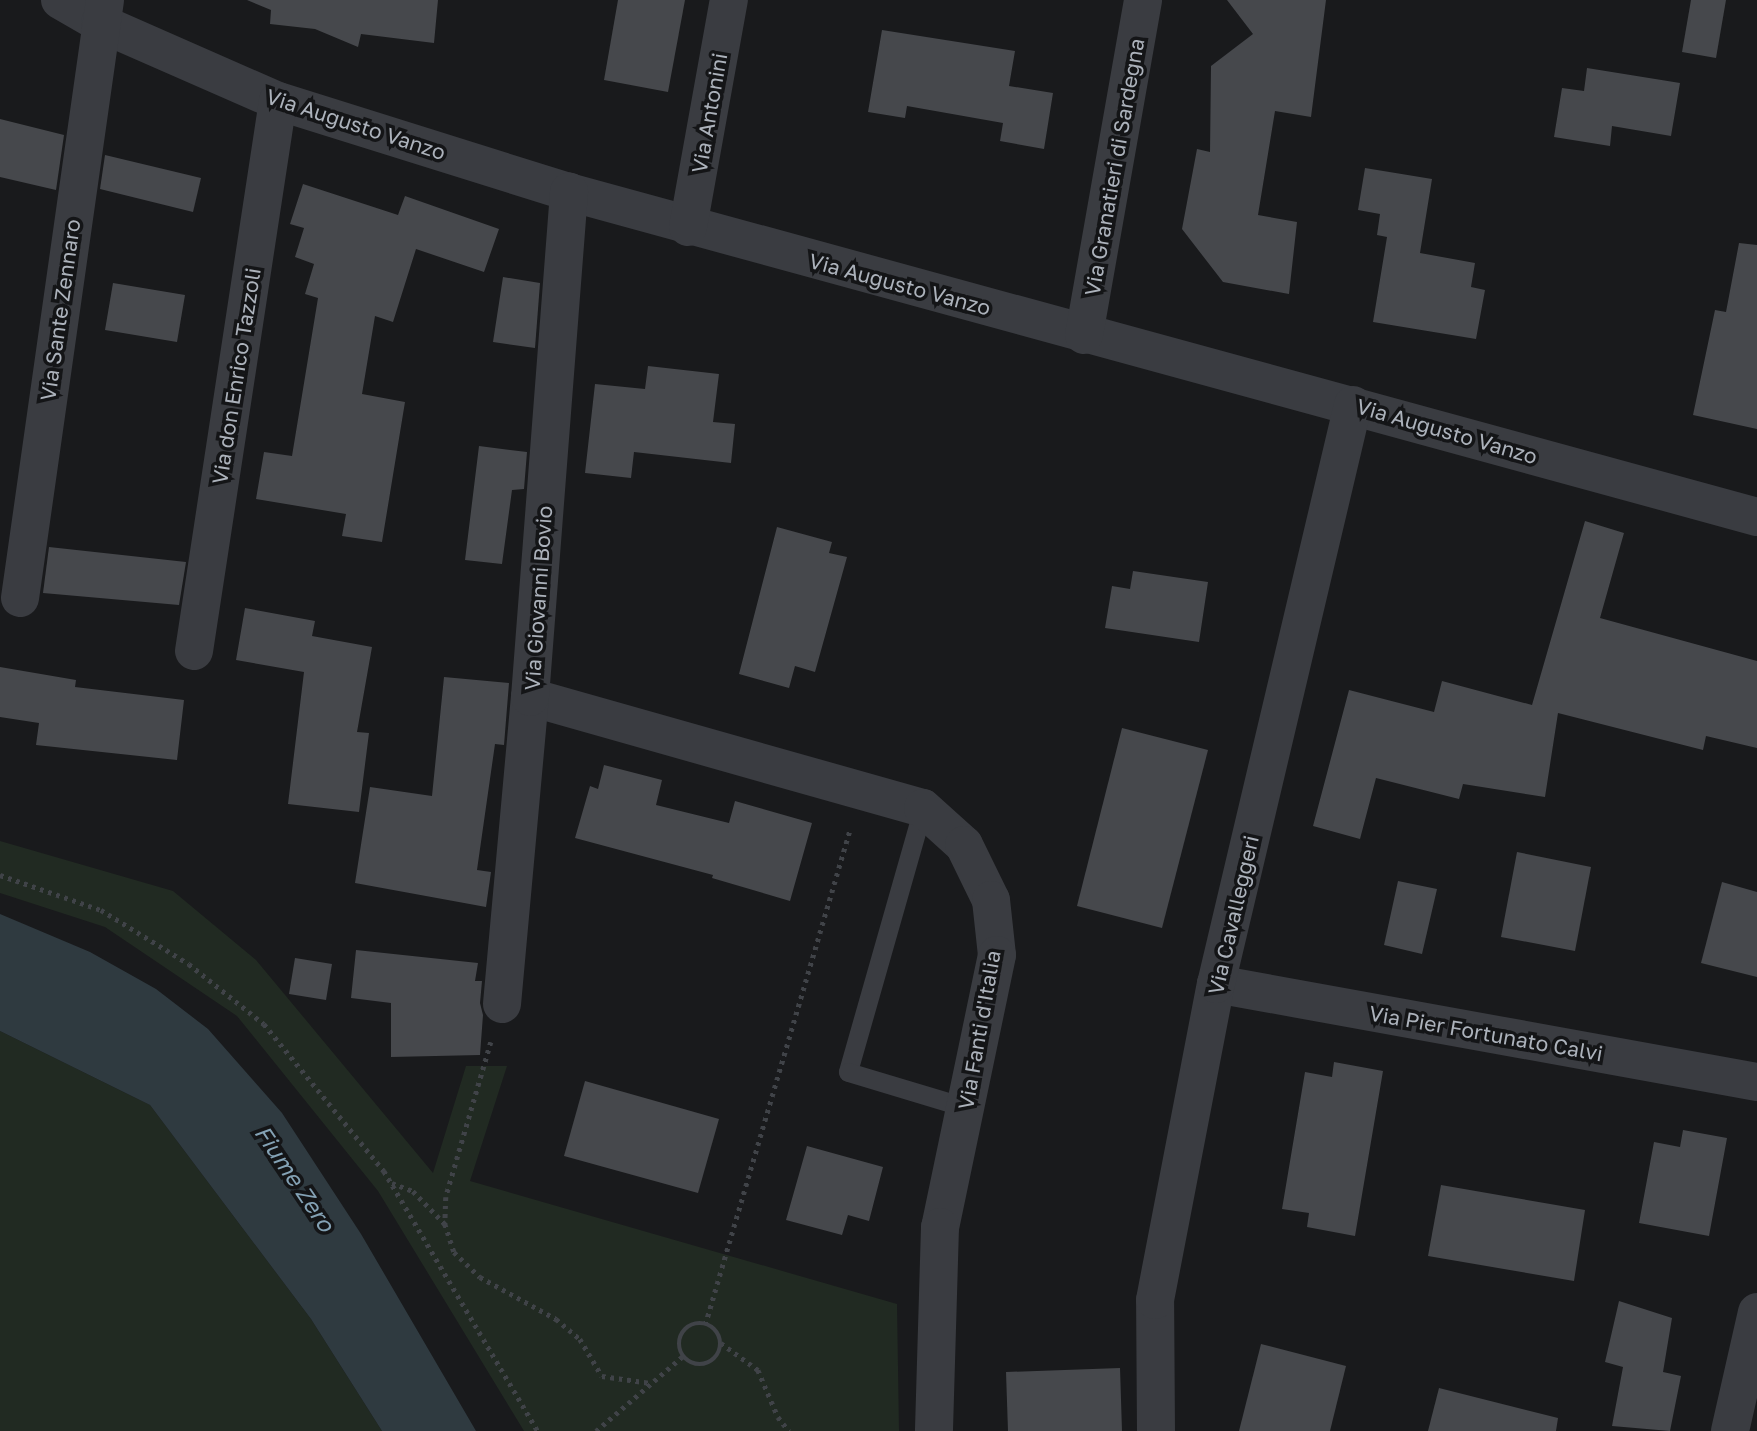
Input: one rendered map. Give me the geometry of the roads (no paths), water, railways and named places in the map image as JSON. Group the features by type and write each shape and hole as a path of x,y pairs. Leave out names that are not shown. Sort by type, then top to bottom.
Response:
{"street":[{"name":"Via Augusto Vanzo","path":"60,0 103,12 278,101 569,192 688,227 1353,405 1757,517"},
{"name":"Via Antonini","path":"688,227 729,0"},
{"name":"Via Granatieri di Sardegna","path":"1084,335 1143,0"},
{"name":"Via Sante Zennaro","path":"20,597 103,12"},
{"name":"Via don Enrico Tazzoli","path":"194,651 278,101"},
{"name":"Via Giovanni Bovio","path":"502,1004 530,697 569,192"},
{"name":"Via Cavalleggeri","path":"1156,1431 1155,1300 1216,984 1353,405"},
{"name":"Via Fanti d'Italia","path":"530,697 923,808 964,845 990,900 997,955 940,1227 934,1431"},
{"name":"Via Pier Fortunato Calvi","path":"1216,984 1757,1082"},
{"path":"1730,1431 1757,1312"}],"lane":[{"path":"923,808 848,1072 965,1107"}],"water":[{"name":"Fiume Zero","path":"0,914 90,952 156,989 208,1029 282,1113 361,1234 476,1431 382,1431 311,1319 150,1105 0,1031"}]}
